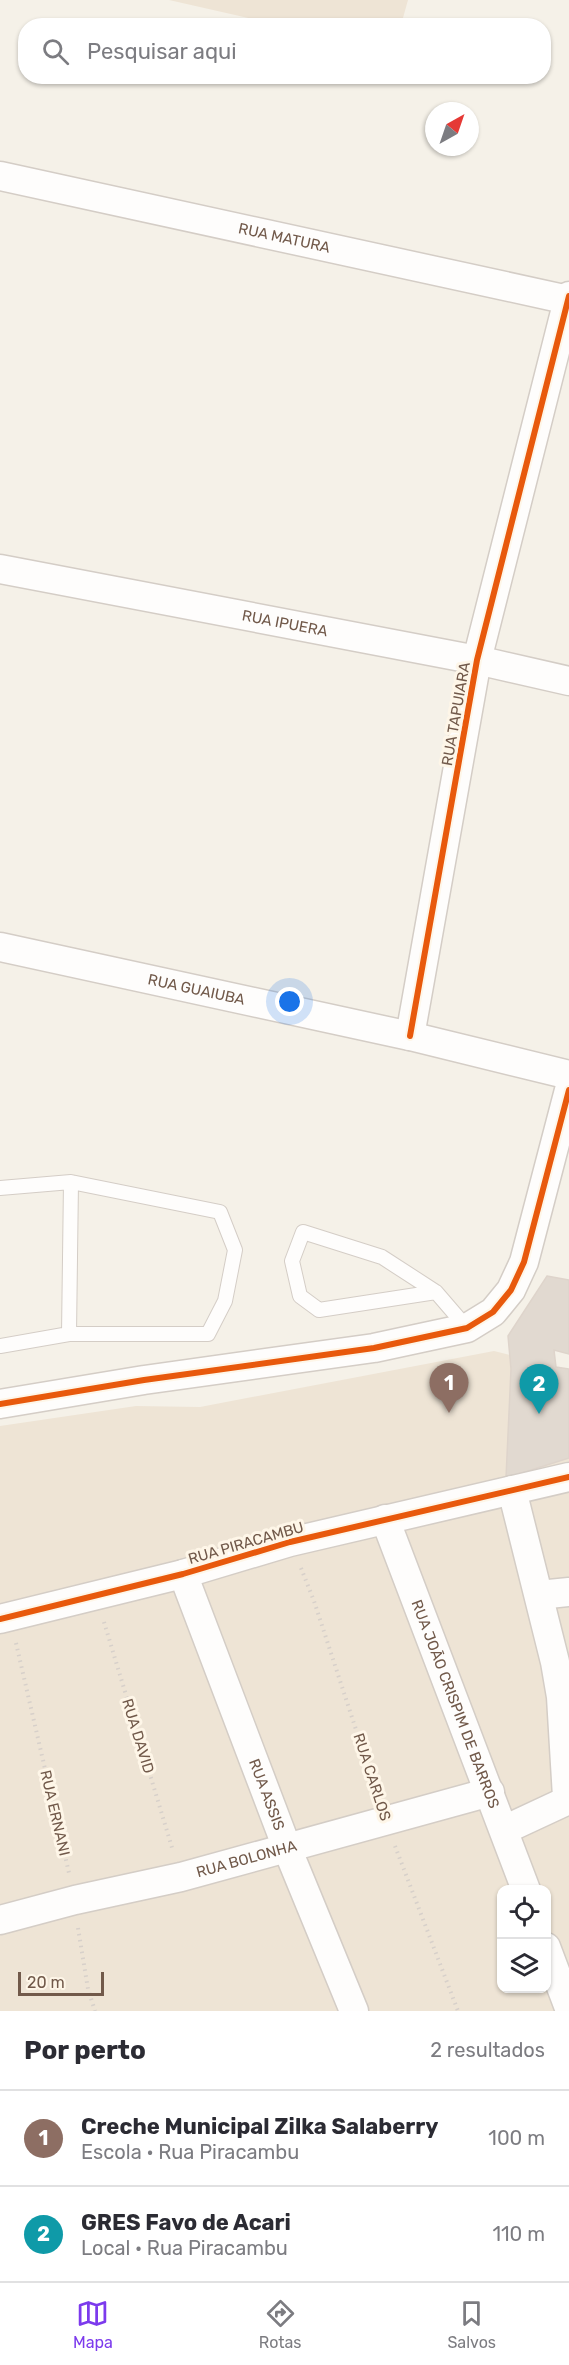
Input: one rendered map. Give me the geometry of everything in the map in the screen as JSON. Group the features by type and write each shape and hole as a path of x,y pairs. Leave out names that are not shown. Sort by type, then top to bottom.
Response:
{"street":[{"name":"RUA MATURA","path":"0,176 569,298"},
{"name":"RUA TAPUIARA","path":"410,1036 477,660 569,298"},
{"name":"RUA IPUERA","path":"0,569 477,660 569,681"},
{"name":"RUA GUAIUBA","path":"0,947 410,1036 569,1075"},
{"path":"0,1404 144,1380 374,1348 467,1328 493,1312 511,1290 524,1262 569,1090"},
{"name":"RUA PIRACAMBU","path":"5,1617 183,1574 290,1542 569,1477"},
{"path":"504,1830 562,1803 567,1797 561,1696 555,1662 512,1490"},
{"name":"RUA JOĀO CRISPIM DE BARROS","path":"385,1519 523,1885"},
{"name":"RUA ASSIS","path":"183,1574 287,1848 354,2011"},
{"path":"539,1595 569,1592"},
{"name":"RUA BOLONHA","path":"0,1920 75,1900 181,1877 490,1792"},
{"path":"551,1960 569,2008"}],"lane":[{"path":"0,1188 71,1182 220,1212 235,1250 225,1300 208,1334 69,1334 0,1346"},
{"path":"69,1334 71,1182"},
{"path":"436,1292 319,1310 300,1296 292,1261 303,1232 382,1257 436,1292 467,1328"}],"shaded area":[{"path":"169,0 408,0 403,18 248,18"},
{"path":"494,1351 569,1370 569,2011 0,2011 0,1426 136,1406 200,1407"}],"building":[{"path":"547,1276 569,1280 569,1354 554,1350 556,1367 569,1369 569,1458 506,1478 511,1369 508,1336"}],"cycle path":[{"path":"410,1036 477,660 569,296"},
{"path":"0,1404 144,1380 374,1348 467,1328 493,1312 511,1290 524,1262 569,1090"},
{"path":"0,1619 183,1574 290,1542 569,1477"}],"place":[{"name":"Creche Municipal Zilka Salaberry","path":"449,1413"},
{"name":"GRES Favo de Acari","path":"539,1414"}]}
